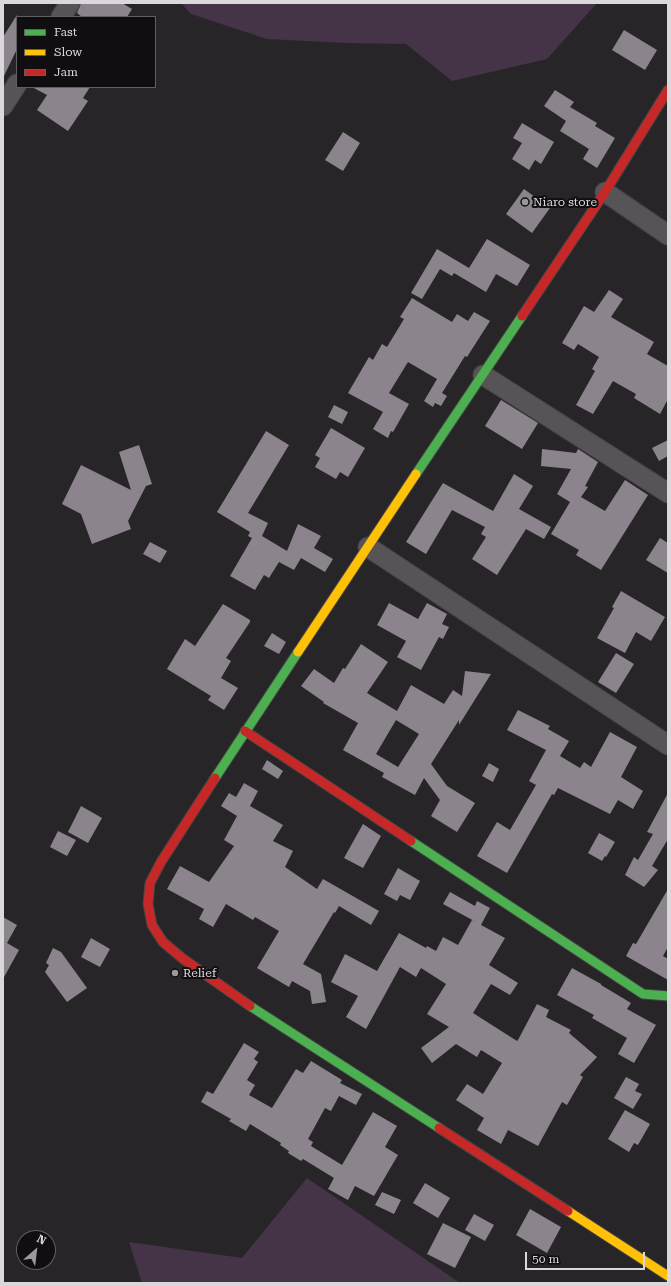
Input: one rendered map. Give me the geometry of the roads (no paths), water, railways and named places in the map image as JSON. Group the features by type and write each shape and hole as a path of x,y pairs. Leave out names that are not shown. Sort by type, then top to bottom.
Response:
{"street":[{"path":"62,16 70,3"},
{"path":"3,106 16,86"},
{"path":"668,90 604,192 483,376 245,730 161,862 150,883 148,904 152,925 163,942 182,958 248,1005 668,1276"},
{"path":"604,192 668,234"},
{"path":"483,376 668,493"},
{"path":"368,547 668,745"},
{"path":"245,730 643,994 668,996"}],"place":[{"name":"Niaro store","path":"525,202"},
{"name":"Relief","path":"175,973"}]}
